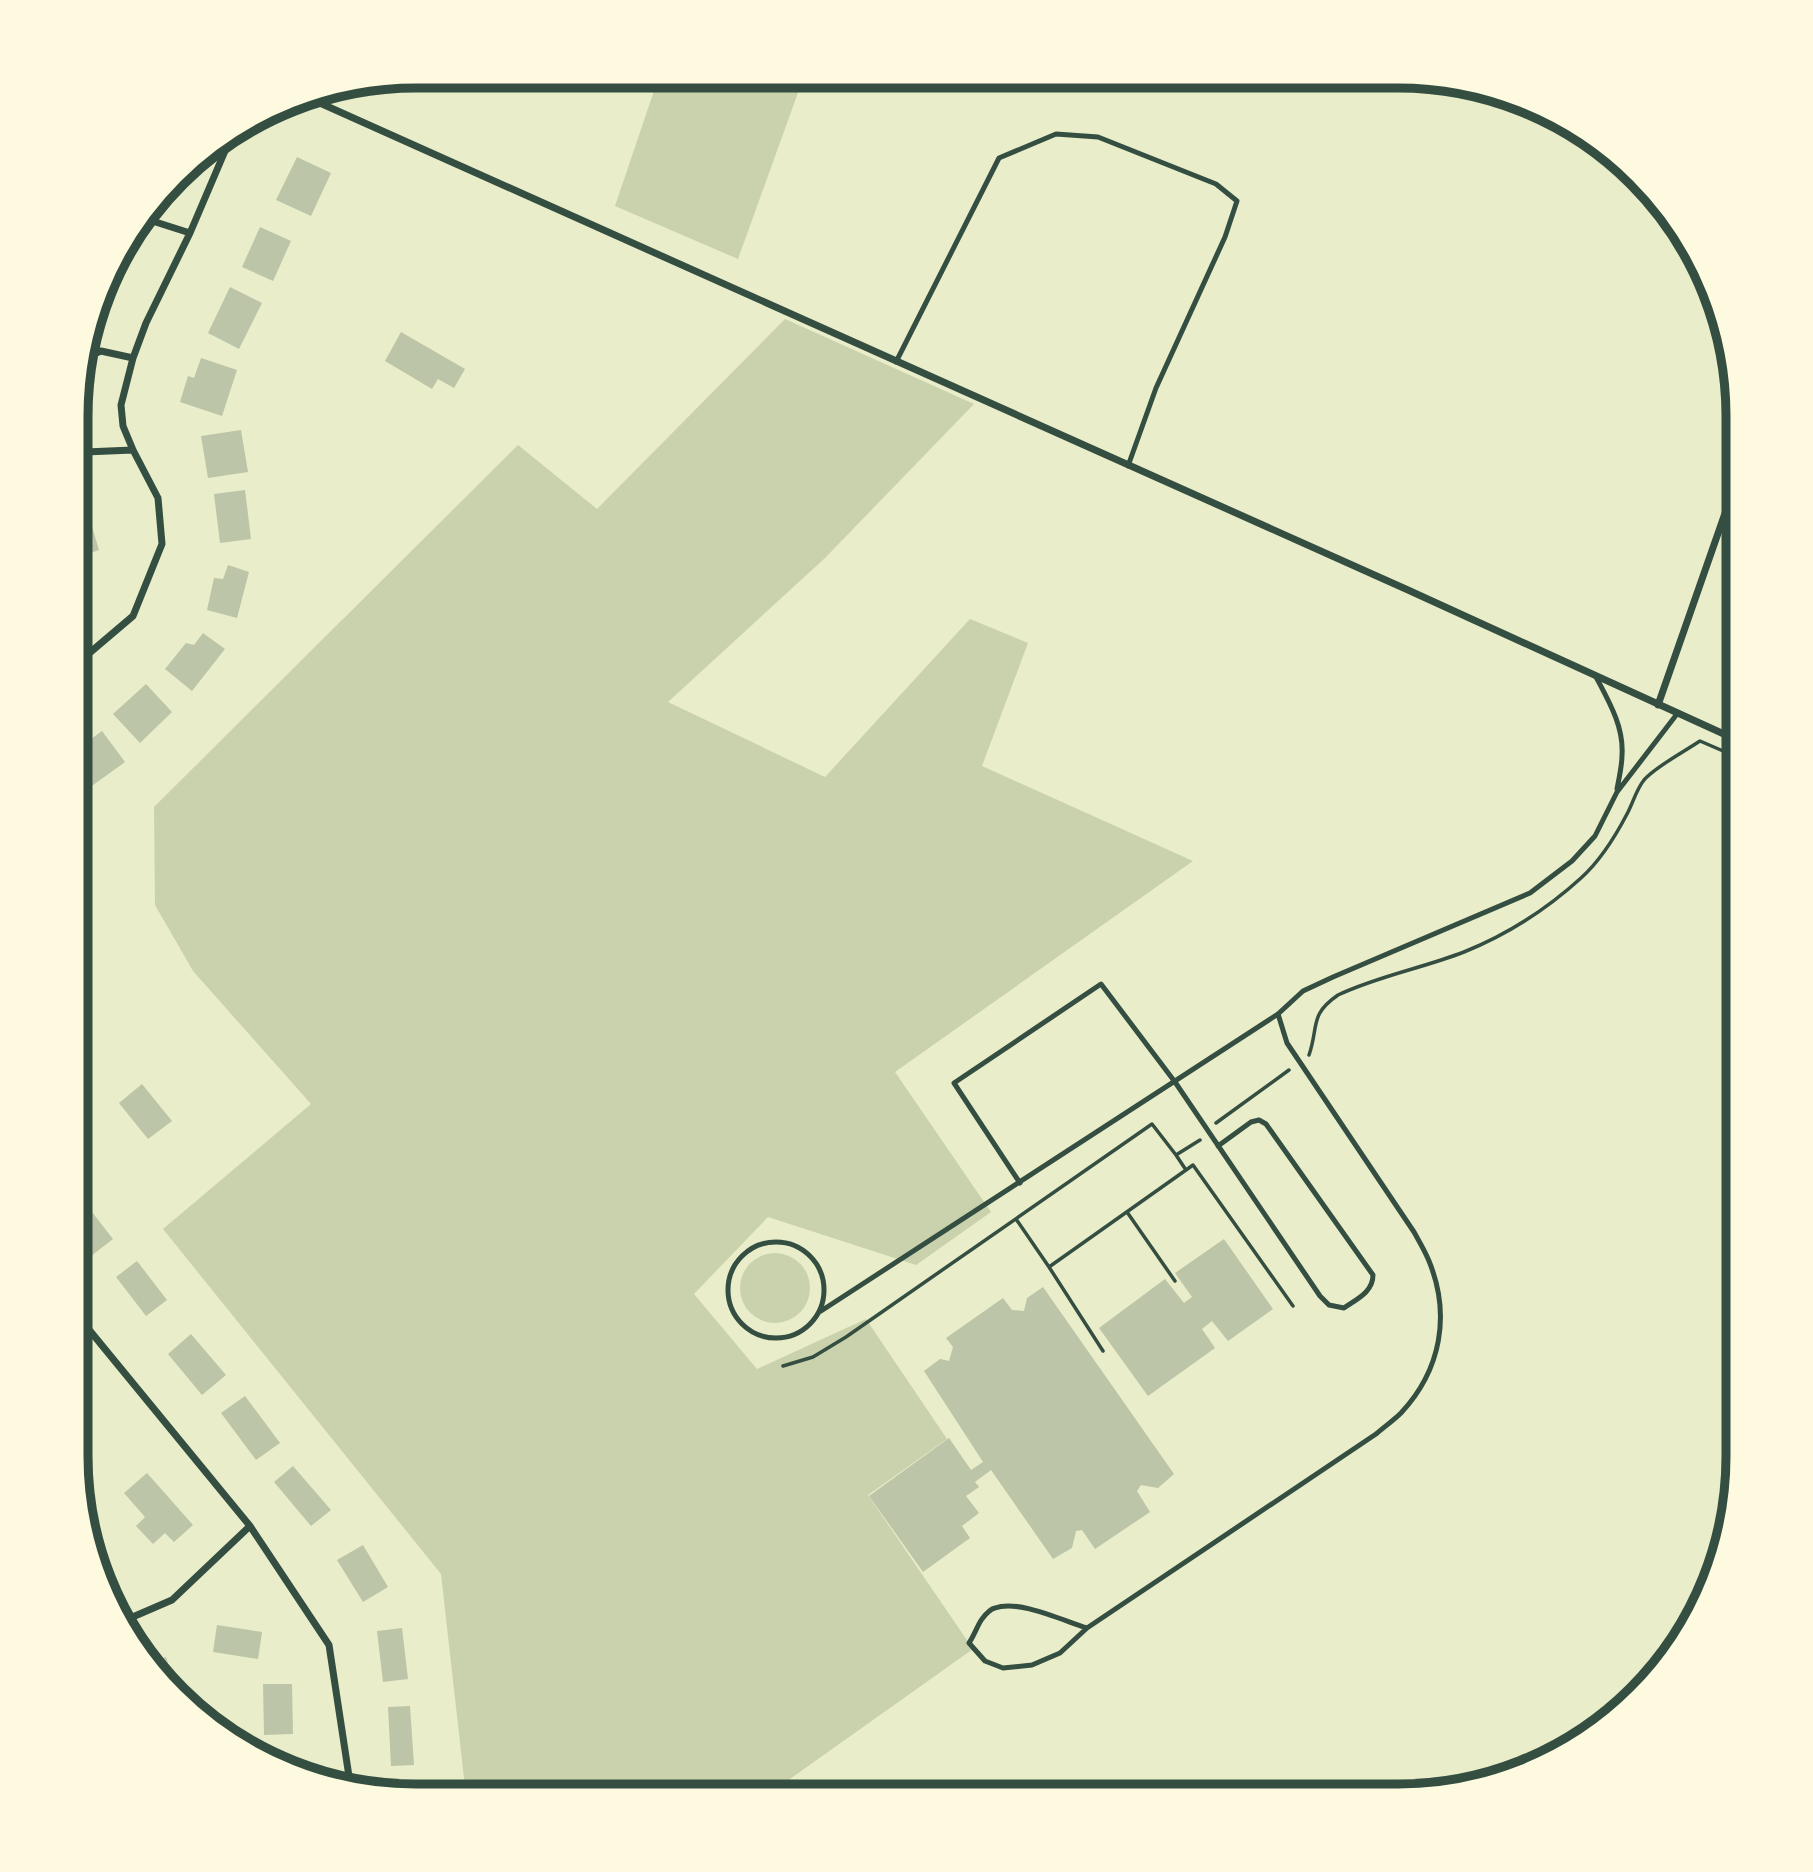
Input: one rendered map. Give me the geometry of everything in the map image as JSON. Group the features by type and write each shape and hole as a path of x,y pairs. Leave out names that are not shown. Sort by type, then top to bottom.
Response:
{"street":[{"path":"319,102 1726,735"},
{"path":"88,654 132,615 162,544 158,498 123,426 121,405 133,358 146,323 190,233 225,148"},
{"path":"152,221 190,233"},
{"path":"93,354 101,351 133,358"},
{"path":"88,452 133,450"},
{"path":"1658,705 1726,510"},
{"path":"88,1328 250,1526 329,1645 348,1777"},
{"path":"130,1618 172,1600 250,1526"}],"lane":[{"path":"896,362 999,158 1056,134 1098,138 1216,184 1237,201 1225,237 1156,388 1128,466"},
{"path":"1595,676 1618,722 1621,736 1623,754 1617,792"},
{"path":"821,1311 825,1281 812,1256 788,1242 760,1243 737,1259 726,1285 732,1313 751,1333 778,1340 805,1331 821,1311 1278,1014 1303,991 1530,893 1572,861 1595,836 1617,792 1677,714"},
{"path":"1020,1183 954,1083 1101,984 1175,1082 1218,1146 1320,1296 1329,1305 1344,1308 1368,1291 1373,1284 1373,1276 1266,1124 1259,1120 1251,1122 1218,1146"},
{"path":"1087,1628 1032,1609 1010,1606 993,1608 979,1622 969,1643 985,1661 1003,1668 1032,1665 1060,1653 1087,1628 1376,1434 1400,1414 1416,1394 1428,1375 1437,1352 1440,1304 1429,1259 1414,1231 1287,1043 1278,1014"}],"path":[{"path":"783,1366 801,1362 833,1346 1152,1124 1186,1170"},
{"path":"1176,1155 1200,1140"},
{"path":"1049,1267 1193,1165 1293,1306"},
{"path":"1127,1212 1175,1281"},
{"path":"1016,1219 1103,1352"}],"green space":[{"path":"655,88 800,88 738,259 615,206"},
{"path":"785,319 974,404 825,558 668,702 825,777 970,619 1028,643 982,766 1193,861 895,1072 991,1212 916,1265 768,1217 694,1294 757,1369 866,1319 947,1439 868,1495 973,1649 783,1784 465,1784 441,1574 163,1229 311,1104 193,971 155,905 154,807 518,445 597,509"},
{"path":"775,1253 800,1263 810,1288 800,1313 775,1323 750,1313 740,1288 750,1263"}],"building":[{"path":"297,157 331,173 311,216 276,200"},
{"path":"260,227 291,241 273,281 242,267"},
{"path":"118,276 122,278 108,300"},
{"path":"230,287 262,303 239,349 208,333"},
{"path":"401,332 465,369 454,388 438,379 432,389 385,361"},
{"path":"201,358 237,370 222,416 180,402 188,376 194,378"},
{"path":"241,430 248,472 208,478 201,436"},
{"path":"245,490 251,539 220,543 214,494"},
{"path":"88,513 99,550 88,554"},
{"path":"228,565 249,572 237,618 207,610 214,578 223,579"},
{"path":"203,633 225,649 192,691 165,669 186,643 194,645"},
{"path":"146,684 172,712 140,743 113,714"},
{"path":"102,731 125,762 89,788 88,787 88,741"},
{"path":"142,1084 172,1121 148,1139 119,1103"},
{"path":"88,1207 113,1239 91,1256 88,1252"},
{"path":"1224,1239 1273,1309 1228,1341 1212,1321 1202,1329 1215,1348 1148,1396 1099,1328 1165,1279 1184,1303 1192,1297 1175,1273"},
{"path":"137,1261 167,1300 146,1316 116,1277"},
{"path":"1043,1287 1174,1474 1158,1488 1141,1485 1137,1491 1150,1512 1095,1549 1082,1530 1076,1531 1072,1548 1053,1559 991,1470 975,1482 979,1487 966,1496 979,1513 962,1526 970,1538 923,1572 869,1496 949,1438 971,1470 983,1462 924,1371 940,1359 949,1361 953,1347 946,1338 1003,1298 1012,1310 1024,1311 1027,1298"},
{"path":"191,1334 226,1375 202,1395 168,1354"},
{"path":"245,1396 280,1443 256,1460 221,1413"},
{"path":"293,1466 331,1510 311,1526 274,1482"},
{"path":"147,1473 193,1525 174,1542 165,1533 153,1544 136,1526 145,1517 124,1493"},
{"path":"363,1545 388,1587 363,1602 337,1560"},
{"path":"217,1625 262,1632 258,1659 213,1652"},
{"path":"402,1628 408,1679 383,1682 377,1631"},
{"path":"166,1657 171,1676 169,1673 158,1660"},
{"path":"263,1684 292,1684 293,1734 264,1735"},
{"path":"410,1706 414,1765 391,1766 388,1707"}]}
